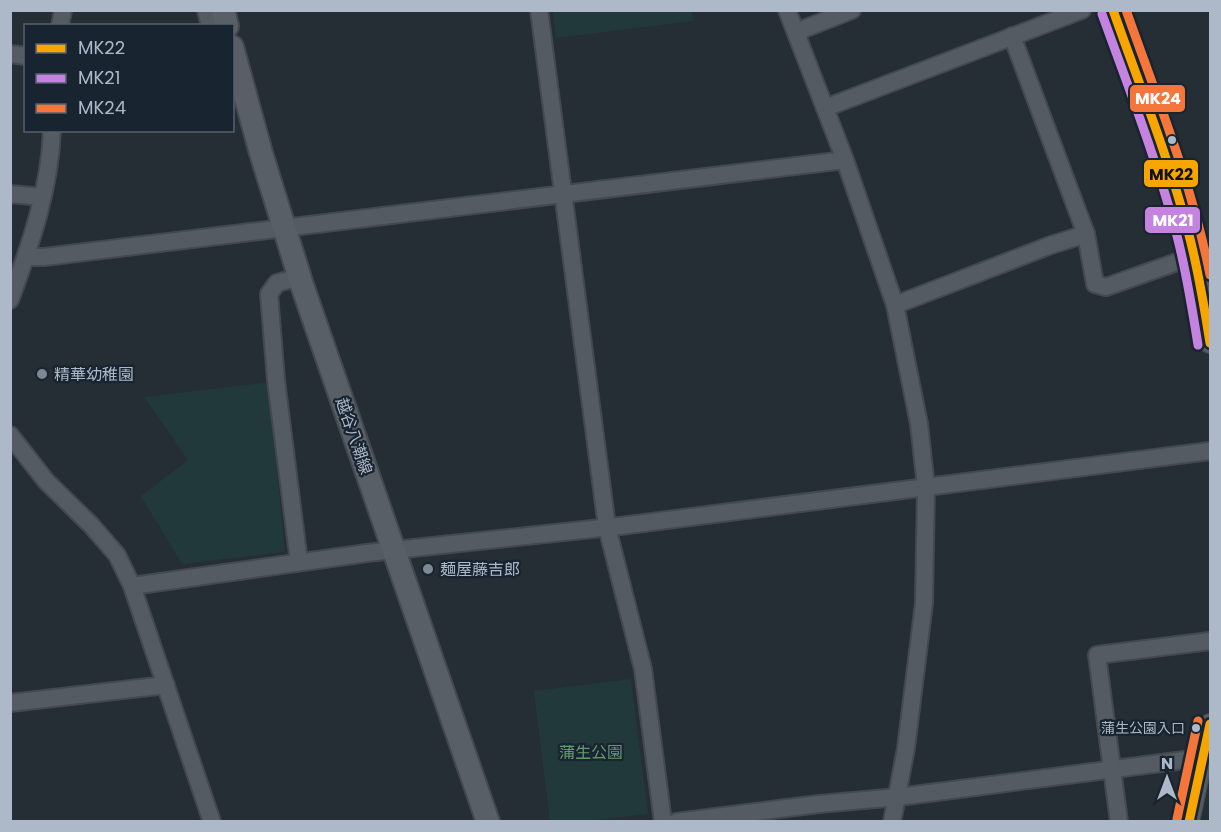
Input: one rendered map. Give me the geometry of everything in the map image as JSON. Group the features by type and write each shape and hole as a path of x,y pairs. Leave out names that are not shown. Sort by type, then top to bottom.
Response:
{"main road":[{"name":"越谷八潮線","path":"234,54 300,277 488,822"}],"street":[{"path":"539,10 607,527 644,669 663,822"},
{"path":"787,10 845,160 895,305 919,424 926,487 923,613 898,796 892,822"},
{"path":"796,32 852,10"},
{"path":"825,108 1082,10"},
{"path":"1113,10 1169,164 1194,256 1206,285 1210,343"},
{"path":"1012,36 1086,234 1095,284 1106,287 1194,256"},
{"path":"234,77 245,95"},
{"path":"10,300 26,257 42,197 51,157 52,132"},
{"path":"26,257 44,257 845,160"},
{"path":"10,194 42,197"},
{"path":"895,305 1051,245 1086,234"},
{"path":"299,562 276,380 269,294 277,283 300,277"},
{"path":"10,435 46,481 91,525 117,555 132,586 212,822"},
{"path":"132,586 299,562 607,527 1210,451"},
{"path":"1119,822 1096,655 1210,641"},
{"path":"10,703 166,685"},
{"path":"1189,822 1210,724"},
{"path":"675,822 1192,759 1202,760"}],"green space":[{"path":"553,11 692,11 693,21 556,38"},
{"path":"271,382 285,552 182,564 141,496 188,460 144,397"},
{"name":"蒲生公園","path":"631,679 648,814 588,821 550,821 534,691"}],"transit line":[{"name":"MK22","path":"1113,10 1180,203 1195,259 1210,343"},
{"name":"MK24","path":"1126,10 1184,174 1210,275"},
{"name":"MK21","path":"1102,14 1168,204 1183,260 1198,345"},
{"name":"MK24","path":"1177,819 1198,721"},
{"name":"MK22","path":"1189,822 1210,724"}],"place":[{"name":"精華幼稚園","path":"42,374"},
{"name":"麺屋藤吉郎","path":"428,569"},
{"name":"蒲生公園入口","path":"1196,728"}]}
